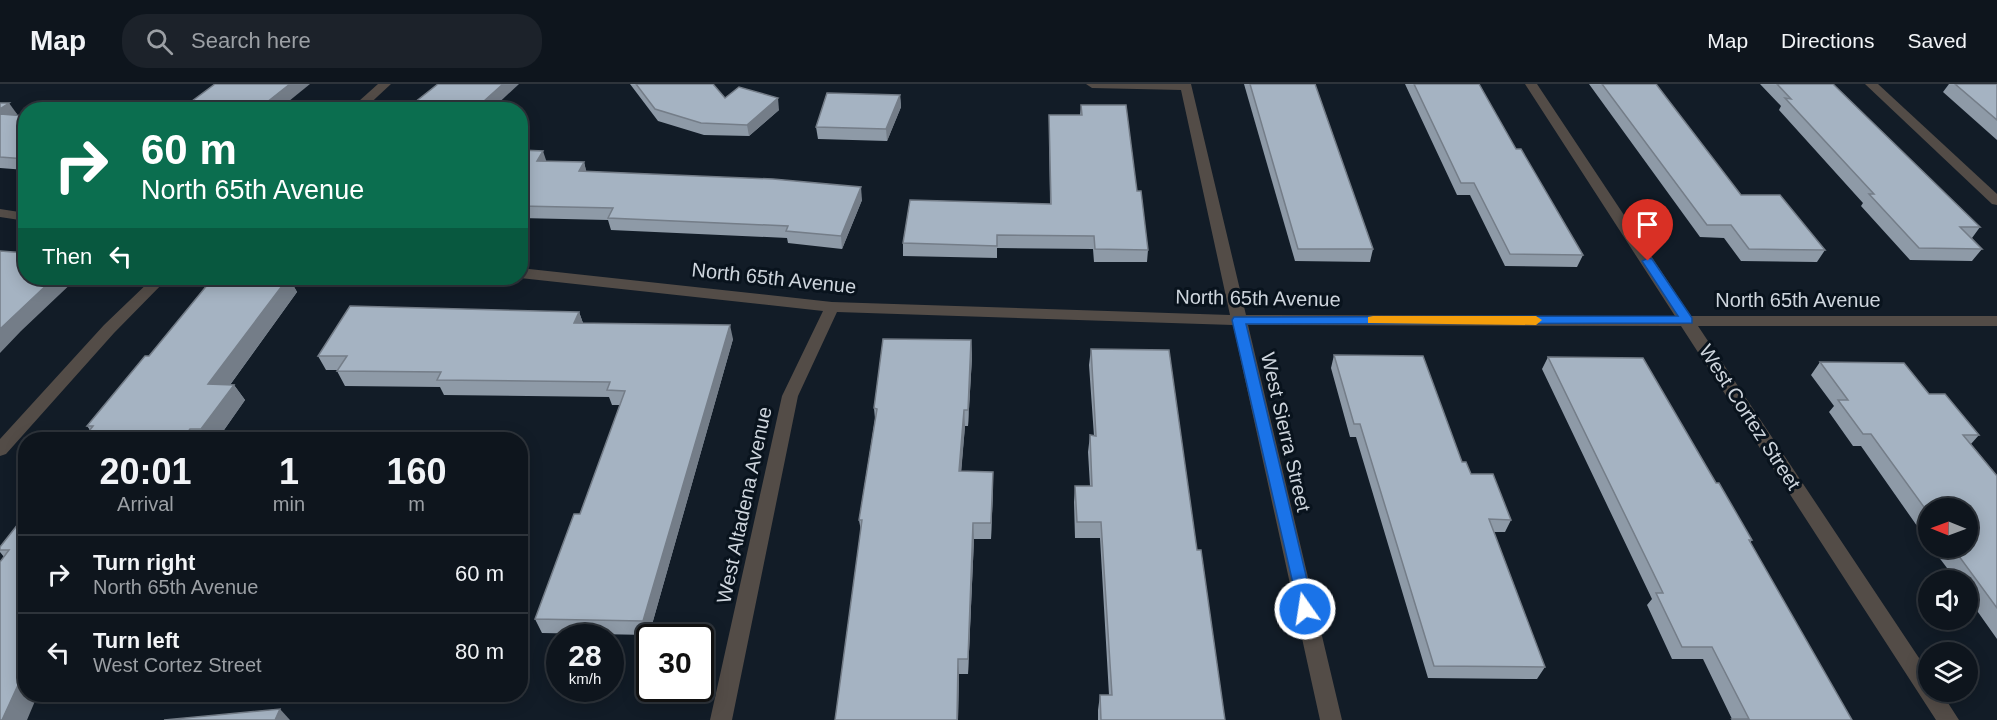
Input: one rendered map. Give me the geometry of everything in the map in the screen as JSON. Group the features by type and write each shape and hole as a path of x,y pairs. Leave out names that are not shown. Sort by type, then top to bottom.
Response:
{"street":[{"path":"365,102 386,84"},
{"path":"1092,84 1185,85"},
{"name":"West Cortez Street","path":"1531,84 1918,674"},
{"path":"1871,84 1997,201"},
{"name":"West Sierra Street","path":"1185,85 1331,720"},
{"path":"0,213 18,216"},
{"name":"North 65th Avenue","path":"528,274 832,307 1238,320 1997,321"},
{"path":"0,450 109,329 155,285"},
{"name":"West Altadena Avenue","path":"721,720 790,396 832,307"},
{"name":"West Cortez Street","path":"1936,702 1948,720"}],"building":[{"path":"215,84 290,84 267,102 191,102"},
{"path":"438,84 503,84 483,102 415,102"},
{"path":"636,84 713,84 725,98 739,87 778,98 747,125 701,123 655,109"},
{"path":"1250,84 1315,84 1373,249 1298,249"},
{"path":"1414,84 1479,84 1516,149 1521,149 1583,255 1510,254 1474,183 1461,183"},
{"path":"1602,84 1656,84 1741,195 1780,195 1825,250 1749,249 1731,225 1707,225"},
{"path":"1777,84 1833,84 1980,227 1960,227 1982,249 1919,248 1869,194 1874,194 1785,98 1791,99"},
{"path":"1955,84 1997,84 1997,120"},
{"path":"827,93 900,95 886,129 816,127"},
{"path":"0,103 9,103 0,109"},
{"path":"1081,105 1126,105 1137,191 1141,191 1148,250 1095,249 1094,236 997,235 997,246 903,243 910,200 1051,204 1049,115 1082,115"},
{"path":"0,114 18,115 18,158 0,157"},
{"path":"528,150 543,151 537,161 584,162 579,171 773,179 861,187 841,236 786,231 788,226 608,218 613,208 528,206"},
{"path":"0,251 18,252 18,285 47,285 0,329"},
{"path":"207,285 283,285 208,384 234,385 201,429 190,429 188,432 88,432 93,426 87,426 145,356 149,356"},
{"path":"350,306 579,312 574,323 730,325 643,621 535,619 574,514 580,514 625,391 607,390 610,382 437,380 441,372 337,371 347,356 318,356"},
{"path":"883,339 971,340 968,410 964,410 959,471 993,472 991,523 973,523 968,659 958,659 957,720 835,720 862,520 859,520 877,409 874,408"},
{"path":"1091,349 1169,350 1197,550 1201,550 1225,720 1101,720 1100,695 1112,695 1101,522 1077,522 1075,486 1092,486 1090,435 1096,436"},
{"path":"1334,355 1423,356 1462,462 1466,462 1471,474 1493,474 1511,520 1489,519 1545,667 1434,666 1360,424 1354,424"},
{"path":"1548,357 1643,358 1752,540 1749,540 1852,720 1732,719 1749,719 1712,647 1682,647 1656,593 1663,593"},
{"path":"1820,362 1904,363 1929,394 1945,394 1979,435 1963,435 1997,476 1997,608 1978,582 1978,570 1969,570 1960,558 1978,558 1978,498 1918,499 1871,434 1863,434 1838,400 1848,400"},
{"path":"18,524 18,685 2,720 0,720 0,562 9,550 0,550"},
{"path":"280,709 275,720 164,720"}],"slow traffic":[{"path":"1373,320 1536,320"}],"route":[{"path":"1305,609 1238,320 1687,321 1648,261"}]}
